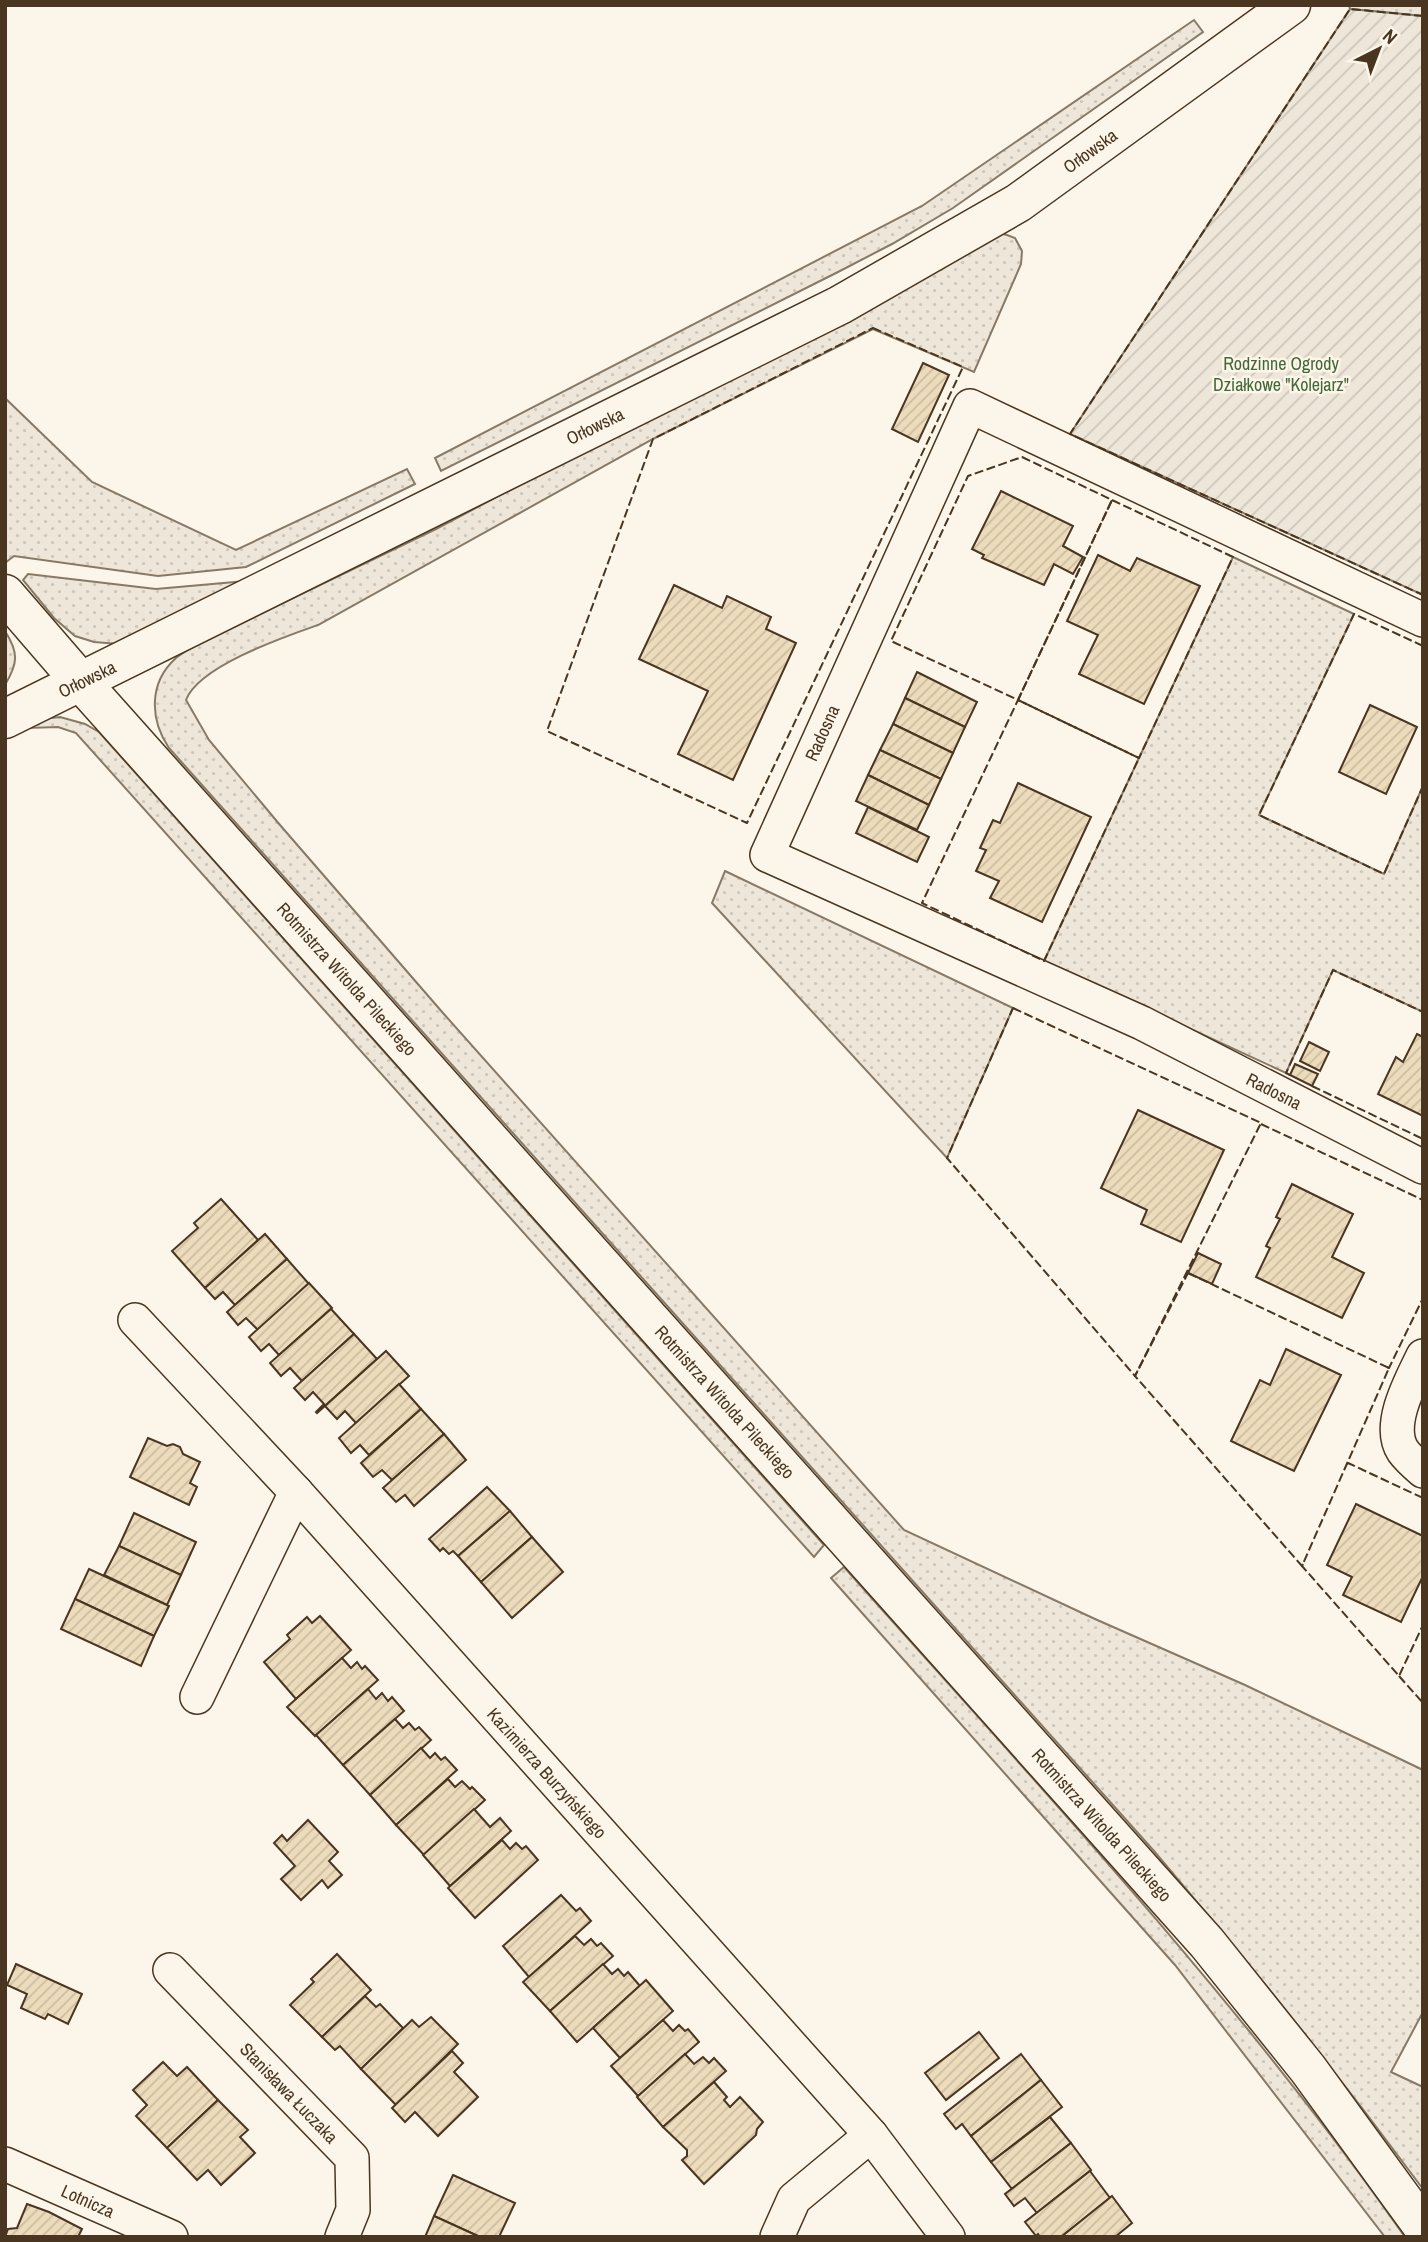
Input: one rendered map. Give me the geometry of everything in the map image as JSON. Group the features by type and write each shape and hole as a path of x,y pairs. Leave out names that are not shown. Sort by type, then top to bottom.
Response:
{"street":[{"name":"Orłowska","path":"5,719 840,305 1018,202 1291,5"},
{"name":"Radosna","path":"1423,620 970,406 767,855 1142,1023 1423,1167"},
{"name":"Rotmistrza Witolda Pileckiego","path":"5,594 1207,1943 1308,2069 1423,2227"},
{"name":"Kazimierza Burzyńskiego","path":"135,1320 296,1492 870,2135 948,2237"},
{"path":"1423,1356 1405,1395 1397,1421 1402,1449 1423,1471"},
{"path":"197,1698 296,1492"},
{"name":"Stanisława Łuczaka","path":"170,1970 352,2158 353,2210 342,2237"},
{"path":"777,2237 794,2199 870,2135"},
{"name":"Lotnicza","path":"5,2164 171,2237"}],"green space":[{"path":"1349,5 1423,5 1423,16 1350,9"},
{"name":"Rodzinne Ogrody Działkowe \"Kolejarz\"","path":"1350,9 1423,16 1423,595 1070,434"},
{"path":"1194,20 1203,32 953,208 838,272 441,471 435,458 922,206"},
{"path":"999,232 1015,238 1022,251 1021,264 974,372 873,329 653,439 318,625 225,664 194,688 186,700 209,740 280,825 443,1013 904,1530 1245,1685 1423,1770 1423,2012 1391,2072 1423,2087 1423,2189 1292,2018 1154,1851 169,748 155,714 156,690 160,679 176,658 194,646 436,529"},
{"path":"5,398 92,482 236,550 407,469 415,484 246,567 158,576 14,556 5,563"},
{"path":"1233,557 1354,614 1259,815 1384,874 1423,786 1423,1012 1333,970 1286,1073 1044,961"},
{"path":"28,574 156,589 246,581 119,644 94,642 75,636 54,618 23,580"},
{"path":"5,631 13,646 15,658 5,685"},
{"path":"60,717 85,724 99,732 824,1545 814,1557 76,733 58,727 29,728 42,719"},
{"path":"725,871 1013,1008 947,1158 712,903"},
{"path":"844,1567 1062,1811 1205,1977 1341,2148 1405,2237 1385,2237 1175,1965 831,1578"}],"building":[{"path":"923,363 949,375 918,442 892,429"},
{"path":"1001,491 1073,526 1063,546 1083,557 1073,574 1054,564 1044,585 982,558 984,555 972,549"},
{"path":"1098,555 1130,571 1137,558 1200,586 1144,704 1079,674 1098,635 1067,621"},
{"path":"674,585 722,608 727,596 771,617 766,629 796,643 733,780 678,754 708,691 639,659"},
{"path":"917,672 977,702 965,727 905,698"},
{"path":"905,698 965,727 953,753 893,724"},
{"path":"1370,705 1417,727 1386,794 1339,772"},
{"path":"893,724 953,753 941,779 880,750"},
{"path":"880,750 941,779 929,805 868,775"},
{"path":"868,775 929,805 917,830 856,801"},
{"path":"1018,783 1091,817 1042,922 990,898 999,881 976,871 986,850 980,848 993,820 1000,823"},
{"path":"868,807 929,837 917,862 856,833"},
{"path":"1417,1034 1423,1037 1423,1116 1378,1094 1396,1057 1403,1062"},
{"path":"1309,1042 1329,1052 1320,1071 1300,1061"},
{"path":"1295,1064 1318,1074 1312,1086 1290,1075"},
{"path":"1138,1110 1224,1150 1181,1242 1141,1224 1147,1210 1101,1188"},
{"path":"1292,1184 1353,1214 1332,1257 1364,1273 1342,1318 1256,1277 1270,1248 1266,1246 1280,1219 1276,1217"},
{"path":"221,1199 258,1240 205,1288 172,1251 198,1228 194,1223"},
{"path":"265,1234 287,1259 235,1305 223,1292 215,1299 205,1288"},
{"path":"1198,1253 1221,1264 1212,1284 1188,1273"},
{"path":"287,1259 309,1284 258,1330 246,1318 238,1325 227,1312"},
{"path":"309,1283 332,1308 279,1355 269,1344 261,1351 249,1337"},
{"path":"331,1309 354,1334 302,1381 290,1368 281,1376 270,1363"},
{"path":"354,1334 377,1359 317,1413 324,1404 313,1392 305,1400 294,1388"},
{"path":"1286,1349 1341,1375 1294,1471 1231,1441 1260,1380 1270,1385"},
{"path":"386,1351 409,1376 356,1423 345,1411 337,1419 325,1406"},
{"path":"399,1384 421,1409 369,1455 360,1445 351,1453 339,1438"},
{"path":"421,1409 444,1434 392,1480 382,1470 373,1477 361,1463"},
{"path":"444,1434 466,1460 414,1506 405,1495 396,1502 383,1488"},
{"path":"148,1438 167,1446 173,1444 180,1447 183,1454 200,1462 190,1483 197,1487 189,1505 130,1477"},
{"path":"487,1487 510,1511 458,1556 453,1551 449,1554 443,1548 440,1551 429,1539"},
{"path":"1356,1504 1423,1536 1423,1576 1401,1622 1343,1595 1352,1577 1327,1565"},
{"path":"510,1511 532,1537 481,1582 458,1556"},
{"path":"134,1513 196,1542 181,1575 119,1546"},
{"path":"532,1537 563,1572 512,1618 481,1582"},
{"path":"119,1546 181,1575 167,1605 104,1575"},
{"path":"89,1569 169,1606 154,1636 75,1599"},
{"path":"75,1599 154,1636 141,1666 61,1629"},
{"path":"320,1616 351,1650 296,1699 264,1662 290,1639 287,1635 307,1617 312,1623"},
{"path":"342,1658 351,1668 357,1662 362,1669 365,1666 378,1680 315,1736 287,1707"},
{"path":"368,1689 376,1699 382,1693 388,1701 392,1697 404,1711 343,1765 316,1735"},
{"path":"395,1719 403,1728 409,1723 415,1730 419,1727 431,1740 370,1795 343,1765"},
{"path":"421,1748 430,1758 435,1753 441,1760 445,1757 457,1770 396,1825 370,1795"},
{"path":"448,1779 455,1787 462,1781 485,1800 424,1855 396,1825"},
{"path":"474,1809 490,1827 500,1818 511,1831 450,1886 423,1855"},
{"path":"308,1820 338,1852 329,1861 342,1875 328,1888 322,1880 301,1900 281,1879 295,1866 274,1843 282,1835 287,1841"},
{"path":"502,1840 510,1849 516,1843 522,1849 526,1846 538,1860 475,1918 448,1888"},
{"path":"561,1895 576,1911 580,1908 591,1921 529,1977 503,1946"},
{"path":"575,1936 584,1945 591,1939 597,1946 601,1943 613,1956 550,2011 523,1982"},
{"path":"337,1954 371,1990 322,2037 290,2005 314,1982 311,1979"},
{"path":"16,1964 82,1994 68,2024 48,2014 45,2019 21,2008 27,1994 7,1985"},
{"path":"603,1964 612,1974 618,1969 624,1976 628,1972 640,1986 577,2042 550,2011"},
{"path":"646,1980 673,2011 620,2058 593,2028"},
{"path":"365,1996 376,2007 380,2004 403,2028 361,2069 340,2046 335,2050 322,2037"},
{"path":"431,2017 458,2044 396,2105 361,2069 412,2020 419,2027"},
{"path":"663,2020 673,2031 679,2025 685,2031 688,2029 699,2042 638,2096 611,2066"},
{"path":"979,2032 999,2058 946,2100 925,2073"},
{"path":"452,2051 463,2063 454,2072 478,2097 438,2136 415,2112 405,2122 392,2108"},
{"path":"685,2054 694,2064 703,2057 709,2063 714,2058 726,2071 663,2127 637,2097"},
{"path":"1021,2054 1041,2080 971,2136 962,2124 956,2129 944,2114"},
{"path":"163,2062 177,2076 187,2067 218,2100 167,2148 136,2116 147,2105 133,2090"},
{"path":"1041,2080 1062,2107 991,2162 971,2136"},
{"path":"714,2082 727,2097 724,2100 730,2107 740,2097 763,2122 756,2135 704,2184 682,2160 687,2156 687,2150 663,2127"},
{"path":"218,2100 248,2130 240,2137 255,2153 221,2185 208,2170 197,2180 167,2148"},
{"path":"1050,2117 1071,2143 1012,2189 991,2162"},
{"path":"1071,2143 1091,2170 1037,2213 1025,2198 1014,2206 1005,2194"},
{"path":"1090,2171 1110,2198 1061,2237 1036,2236 1025,2222"},
{"path":"453,2175 515,2203 499,2237 480,2237 434,2216"},
{"path":"1112,2196 1132,2223 1115,2237 1061,2237"},
{"path":"27,2204 82,2229 78,2237 5,2237 8,2229 17,2228"},
{"path":"434,2216 480,2237 425,2237"}],"fence":[{"path":"1423,16 1350,9 1070,434 1423,595"},
{"path":"873,328 963,367 747,823 547,731 653,439 873,328"},
{"path":"1022,457 1112,500 1018,700 891,641 968,476 1022,457"},
{"path":"1112,500 1233,557 1139,758 1018,700 1112,500"},
{"path":"1423,646 1354,614 1259,815 1384,874 1423,786"},
{"path":"1018,700 1139,758 1044,961 922,903 1018,700"},
{"path":"1290,1075 1286,1073 1333,970 1423,1012"},
{"path":"1013,1008 1261,1123 1135,1376 947,1158 1013,1008"},
{"path":"1312,1086 1423,1139"},
{"path":"1261,1124 1423,1200"},
{"path":"1188,1273 1389,1368 1302,1566 1135,1376 1188,1273"},
{"path":"1387,1367 1389,1368 1423,1298"},
{"path":"1347,1464 1423,1498"},
{"path":"1303,1564 1399,1676 1423,1625"},
{"path":"1399,1676 1423,1703"}]}
